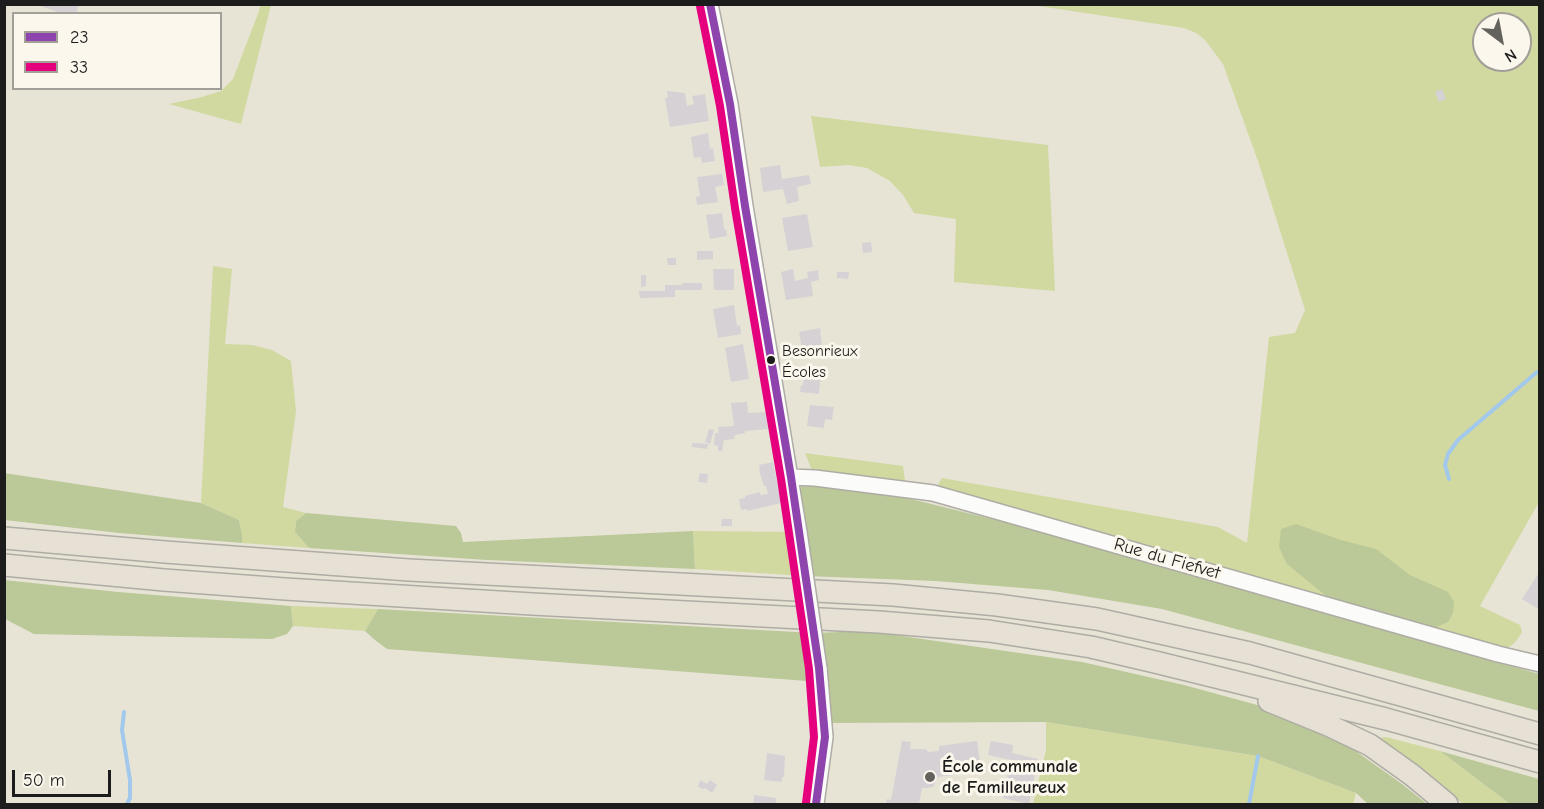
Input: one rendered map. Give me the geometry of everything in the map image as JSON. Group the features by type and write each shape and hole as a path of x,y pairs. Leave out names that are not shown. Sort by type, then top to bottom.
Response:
{"highway":[{"path":"4,538 409,570 893,595 997,604 1097,619 1250,653 1539,734"},
{"path":"4,566 285,589 879,622 989,631 1080,645 1155,662 1386,718 1539,762"},
{"path":"1155,662 1273,702 1350,735 1395,762 1447,804"}],"street":[{"path":"710,4 730,104 819,668 825,737 816,804"},
{"name":"Rue du Fiefvet","path":"790,477 933,493 1539,664"}],"green space":[{"path":"260,5 271,5 241,124 169,104 221,91 233,79"},
{"path":"1032,5 1539,5 1539,502 1480,606 1520,625 1522,632 1517,640 1498,654 933,493 942,478 1218,527 1247,543 1269,337 1295,333 1305,310 1259,164 1223,64 1205,40 1184,28"},
{"path":"811,116 1048,145 1055,291 954,282 956,219 914,213 903,195 890,181 867,168 848,165 820,167"},
{"path":"213,266 232,269 225,344 252,345 272,350 291,361 296,411 283,507 306,513 296,521 295,532 309,548 242,543 239,520 201,503"},
{"path":"805,453 903,466 906,489 815,478"},
{"path":"4,473 201,503 239,520 242,543 119,533 5,520"},
{"path":"814,479 919,501 1016,525 1539,674 1539,711 1162,609 1048,590 935,581 806,576 798,491"},
{"path":"306,513 456,526 463,542 693,531 695,569 487,560 309,548 295,532 296,521"},
{"path":"1296,524 1341,540 1376,549 1410,575 1448,592 1454,602 1453,613 1448,622 1432,629 1342,609 1287,564 1279,547 1281,529"},
{"path":"693,531 799,532 806,576 695,569"},
{"path":"4,580 291,606 293,626 287,634 272,639 34,634 5,619"},
{"path":"291,606 378,609 365,631 293,626"},
{"path":"378,609 814,633 867,631 1082,662 1184,685 1272,709 1340,740 1427,804 1368,804 1356,793 1258,756 1046,722 824,723 820,682 387,649 365,631"},
{"path":"1046,722 1258,756 1356,793 1353,804 1033,804 1046,750"},
{"path":"1386,737 1440,751 1510,804 1463,804 1422,769 1377,738"},
{"path":"1440,751 1539,779 1539,804 1510,804"}],"building":[{"path":"79,4 77,12 57,12 38,5"},
{"path":"1442,89 1446,99 1439,102 1435,92"},
{"path":"667,91 685,93 687,106 694,104 692,96 705,94 709,121 670,127 665,98 668,98"},
{"path":"708,133 710,149 713,148 715,161 702,163 701,157 694,158 691,137"},
{"path":"780,165 782,179 809,175 811,184 797,187 799,201 787,204 783,189 763,192 760,168"},
{"path":"722,174 724,185 715,187 718,202 697,205 696,197 700,196 697,177"},
{"path":"722,213 727,236 710,239 706,215"},
{"path":"807,214 813,247 788,251 782,218"},
{"path":"871,242 872,252 863,253 862,243"},
{"path":"697,251 713,251 713,259 697,260"},
{"path":"667,258 676,258 676,265 668,265"},
{"path":"713,269 734,269 734,290 714,290"},
{"path":"793,269 795,281 808,278 807,272 818,270 819,280 811,282 813,296 786,300 781,272"},
{"path":"837,272 849,272 848,279 837,278"},
{"path":"641,275 646,275 646,286 641,287"},
{"path":"682,283 702,283 702,290 675,290 675,297 640,298 639,291 665,291 665,285 682,285"},
{"path":"734,305 737,326 740,325 741,334 718,338 713,309"},
{"path":"820,328 822,346 802,349 799,332"},
{"path":"743,344 749,379 731,382 725,348"},
{"path":"804,370 821,372 819,394 800,392"},
{"path":"747,402 748,413 766,412 768,429 745,431 745,433 735,435 734,439 724,440 722,451 718,451 718,446 714,445 715,433 719,433 718,427 734,426 731,403"},
{"path":"810,405 834,407 832,420 825,419 824,428 807,426"},
{"path":"709,429 714,430 710,444 705,442"},
{"path":"692,443 708,444 707,449 692,447"},
{"path":"773,462 781,503 747,511 747,509 741,510 739,499 760,492 760,495 768,494 759,465"},
{"path":"700,473 708,474 707,483 698,482"},
{"path":"722,519 732,519 732,526 721,526"},
{"path":"1540,571 1540,610 1522,599"},
{"path":"902,741 911,742 910,749 926,749 928,752 939,751 939,746 977,741 980,772 938,777 933,787 922,788 919,804 886,804 887,799 891,800"},
{"path":"991,741 1013,745 1012,753 1038,759 1029,804 1003,798 1011,760 988,755"},
{"path":"767,753 785,756 782,782 764,780"},
{"path":"700,780 707,784 710,780 717,785 712,793 705,788 698,787"},
{"path":"754,795 776,798 776,804 753,804"}],"waterway":[{"path":"1449,479 1445,465 1448,454 1458,440 1537,372"},
{"path":"124,712 122,730 130,780 130,798 127,804"},
{"path":"1249,804 1258,756"}],"transit line":[{"name":"23","path":"710,4 730,104 791,477 819,668 825,737 816,804"},
{"name":"33","path":"700,6 720,106 781,479 809,669 814,737 806,803"}],"place":[{"name":"Besonrieux Écoles","path":"771,360"},
{"name":"École communale de Familleureux","path":"930,777"}]}
